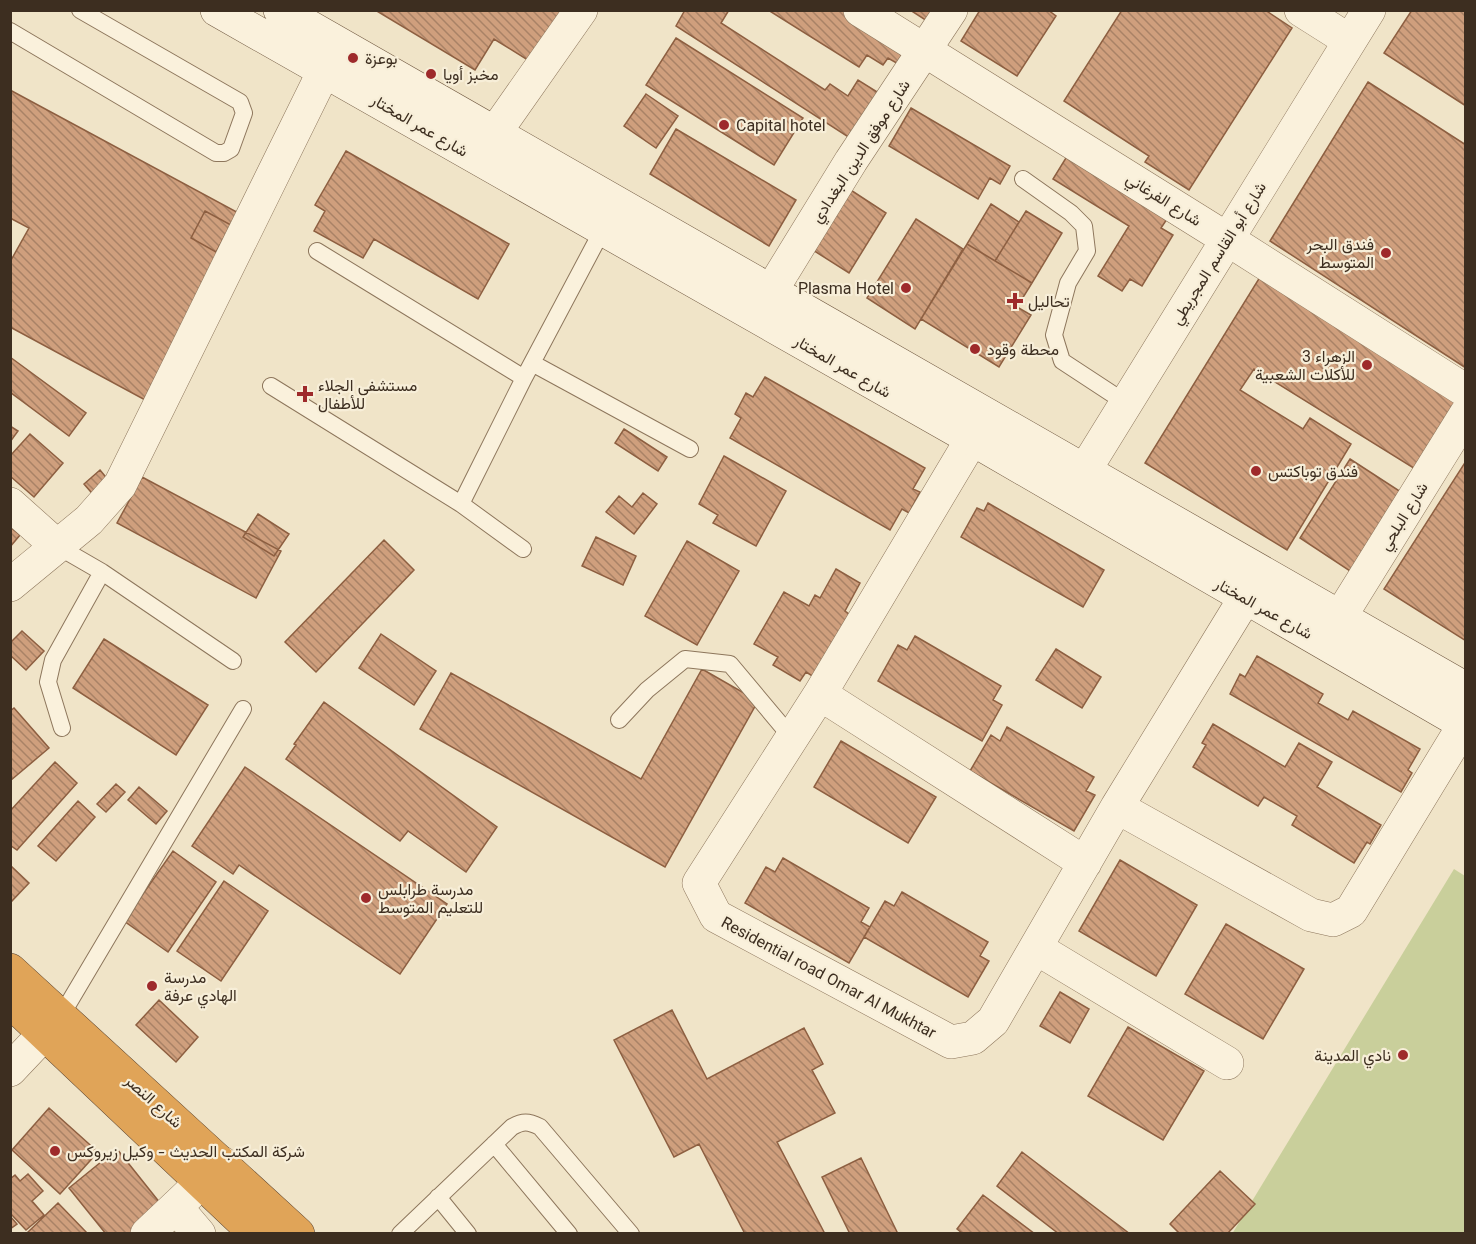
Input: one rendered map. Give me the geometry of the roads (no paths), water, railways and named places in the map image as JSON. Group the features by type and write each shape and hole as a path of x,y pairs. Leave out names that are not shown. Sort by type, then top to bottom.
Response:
{"highway":[{"name":"شارع النصر","path":"10,970 53,1024 212,1172 297,1233"},
{"name":"شارع النصر","path":"10,1001 53,1024"},
{"name":"شارع النصر","path":"212,1172 256,1233"}],"street":[{"name":"شارع عمر المختار","path":"218,10 972,439 1076,482 1340,617 1466,688"},
{"name":"شارع عمر المختار","path":"280,10 771,291 1076,482 1245,598 1465,725"},
{"path":"494,134 581,10"},
{"name":"شارع الفرغاني","path":"860,10 1466,391"},
{"name":"شارع موفق الدين البغدادي","path":"771,291 851,161 951,10"},
{"path":"1301,10 1350,41"},
{"name":"شارع أبو القاسم المجريطي","path":"1076,482 1369,10"},
{"path":"10,585 89,520 120,485 324,71"},
{"name":"شارع البلحي","path":"1340,617 1466,414"},
{"name":"Residential road Omar Al Mukhtar","path":"972,439 820,694 699,883 716,916 951,1042 973,1038 993,1021 1117,807 1245,598"},
{"path":"10,504 57,546"},
{"path":"820,694 1085,863"},
{"path":"1117,807 1311,915 1333,920 1351,911 1465,725"},
{"path":"1036,948 1227,1063"},
{"path":"10,1070 53,1024"},
{"path":"147,1233 212,1172"},
{"path":"176,1207 199,1233"}],"lane":[{"path":"10,31 216,153 224,153 231,149 244,113 240,102 80,10"},
{"path":"1023,179 1071,213 1084,226 1087,251 1068,283 1054,334 1062,361 1126,403"},
{"path":"461,504 528,370 603,229"},
{"path":"317,251 528,370 690,449"},
{"path":"271,386 461,504 524,549"},
{"path":"57,546 102,572 233,661"},
{"path":"62,728 48,682 53,660 102,572"},
{"path":"619,720 647,690 685,659 707,661 730,664 792,738"},
{"path":"53,1024 243,709"},
{"path":"400,1233 512,1127 522,1122 531,1122 540,1127 631,1233"},
{"path":"494,1144 569,1233"},
{"path":"438,1197 468,1233"}],"place":[{"name":"بوعزة","path":"353,58"},
{"name":"مخبز أويا","path":"431,74"},
{"name":"Capital hotel","path":"724,125"},
{"name":"فندق البحر المتوسط","path":"1386,253"},
{"name":"Plasma Hotel","path":"906,288"},
{"name":"تحاليل","path":"1015,301"},
{"name":"محطة وقود","path":"975,349"},
{"name":"الزهراء 3 للأكلات الشعبية","path":"1367,365"},
{"name":"مستشفى الجلاء للأطفال","path":"305,394"},
{"name":"فندق توباكتس","path":"1256,471"},
{"name":"مدرسة طرابلس للتعليم المتوسط","path":"366,898"},
{"name":"مدرسة الهادي عرفة","path":"152,986"},
{"name":"نادي المدينة","path":"1403,1055"},
{"name":"شركة المكتب الحديث - وكيل زيروكس","path":"55,1151"}]}
